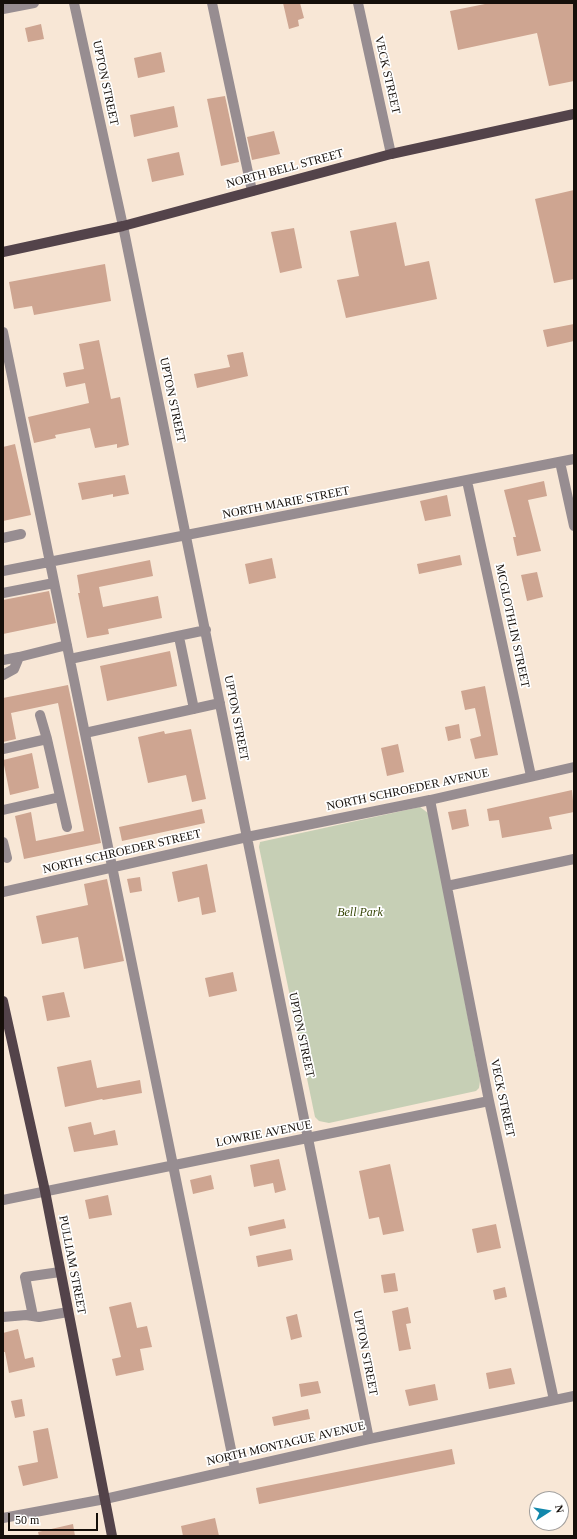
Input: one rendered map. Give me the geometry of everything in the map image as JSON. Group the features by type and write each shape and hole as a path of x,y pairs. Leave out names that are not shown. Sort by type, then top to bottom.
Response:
{"main road":[{"name":"NORTH BELL STREET","path":"3,252 123,226 391,154 574,114"},
{"name":"PULLIAM STREET","path":"3,1001 45,1191 112,1536"}],"street":[{"path":"3,9 34,3"},
{"name":"UPTON STREET","path":"74,3 123,226 187,536 369,1439"},
{"path":"212,3 252,191"},
{"name":"VECK STREET","path":"358,3 391,154"},
{"path":"3,332 235,1469"},
{"name":"NORTH MARIE STREET","path":"3,571 574,459"},
{"path":"560,462 574,526"},
{"name":"MCGLOTHLIN STREET","path":"467,481 531,776"},
{"path":"3,538 21,534"},
{"path":"3,594 54,584"},
{"path":"70,659 206,630"},
{"path":"178,637 194,709"},
{"path":"3,660 67,645"},
{"path":"3,675 14,669 19,657"},
{"path":"85,733 220,703"},
{"path":"40,715 67,827"},
{"path":"3,749 46,739"},
{"name":"NORTH SCHROEDER AVENUE","path":"247,837 430,800 574,767"},
{"path":"3,810 60,797"},
{"name":"VECK STREET","path":"430,800 489,1101 554,1400"},
{"name":"NORTH SCHROEDER STREET","path":"3,892 247,837"},
{"path":"3,842 7,858"},
{"path":"447,886 574,859"},
{"name":"LOWRIE AVENUE","path":"3,1200 489,1101"},
{"path":"33,1316 26,1277 60,1272"},
{"path":"3,1317 39,1317 68,1312"},
{"name":"NORTH MONTAGUE AVENUE","path":"3,1518 104,1499 369,1439 574,1396"}],"green space":[{"name":"Bell Park","path":"420,807 428,813 430,818 480,1081 479,1088 476,1091 329,1123 319,1121 315,1117 259,847 260,842"}],"building":[{"path":"283,3 300,3 304,18 298,20 299,26 289,29"},
{"path":"490,3 574,3 574,81 549,86 537,33 458,50 450,11"},
{"path":"41,24 44,39 28,42 25,28"},
{"path":"161,52 165,72 138,78 134,58"},
{"path":"225,96 239,162 221,166 207,99"},
{"path":"174,106 178,127 134,137 130,115"},
{"path":"274,131 280,154 252,160 247,137"},
{"path":"179,152 184,175 152,182 147,159"},
{"path":"574,190 574,279 554,283 535,199"},
{"path":"396,222 405,266 429,261 437,299 346,318 337,280 359,276 350,231"},
{"path":"294,228 302,268 280,273 271,232"},
{"path":"105,264 111,301 34,315 32,306 14,309 9,282"},
{"path":"574,324 574,341 547,347 543,330"},
{"path":"99,340 111,399 120,397 129,445 117,448 117,444 95,448 90,428 55,435 56,438 34,443 28,417 89,403 85,383 66,387 63,373 84,369 79,344"},
{"path":"243,352 248,376 197,388 194,374 230,367 227,355"},
{"path":"15,444 31,515 3,521 3,447"},
{"path":"125,475 129,494 113,497 113,494 82,500 78,483"},
{"path":"544,481 547,496 528,500 541,551 517,556 513,537 516,537 504,490"},
{"path":"447,495 451,516 425,521 420,501"},
{"path":"460,555 462,565 419,574 417,564"},
{"path":"272,558 276,578 249,584 245,564"},
{"path":"150,560 153,576 99,587 103,607 158,596 162,618 108,629 109,634 87,638 78,593 80,593 77,575"},
{"path":"537,572 543,597 527,601 521,575"},
{"path":"49,591 56,623 3,634 3,600"},
{"path":"170,651 177,686 107,701 100,666"},
{"path":"68,685 101,843 24,859 15,816 31,812 36,841 84,831 58,703 11,713 16,739 3,742 3,698"},
{"path":"485,686 498,755 475,759 470,739 481,736 475,708 465,710 461,691"},
{"path":"459,724 461,738 448,741 445,727"},
{"path":"191,729 206,799 192,802 186,775 148,783 138,737 164,731 165,734"},
{"path":"398,744 404,772 387,776 381,748"},
{"path":"32,753 39,788 10,795 3,760"},
{"path":"572,790 574,812 549,817 552,829 502,838 499,820 489,821 487,809"},
{"path":"202,809 205,823 122,841 119,827"},
{"path":"466,809 469,826 452,830 448,812"},
{"path":"207,864 216,912 202,915 199,897 178,902 172,872"},
{"path":"140,877 142,891 130,893 127,879"},
{"path":"107,879 124,961 84,969 78,937 42,944 36,916 88,905 84,884"},
{"path":"233,972 237,991 209,997 205,978"},
{"path":"64,992 70,1017 47,1021 42,996"},
{"path":"91,1060 97,1088 140,1080 142,1093 102,1099 65,1107 57,1067"},
{"path":"91,1122 94,1135 115,1130 118,1145 74,1152 68,1127"},
{"path":"279,1159 286,1190 275,1193 273,1183 254,1187 250,1165"},
{"path":"390,1164 404,1231 383,1235 379,1217 369,1219 359,1171"},
{"path":"211,1175 214,1189 193,1194 190,1180"},
{"path":"108,1195 112,1215 89,1219 85,1200"},
{"path":"284,1219 286,1228 250,1236 248,1227"},
{"path":"496,1224 501,1248 477,1253 472,1229"},
{"path":"291,1249 293,1260 258,1267 256,1256"},
{"path":"395,1273 398,1291 384,1293 381,1275"},
{"path":"505,1287 507,1297 495,1300 493,1290"},
{"path":"131,1302 137,1328 147,1326 152,1347 140,1349 144,1370 116,1376 112,1359 121,1357 109,1307"},
{"path":"408,1307 411,1323 406,1324 411,1349 399,1351 392,1311"},
{"path":"297,1314 302,1337 291,1340 286,1317"},
{"path":"18,1329 25,1359 33,1357 35,1367 9,1373 5,1352 3,1352 3,1333"},
{"path":"511,1368 515,1384 489,1389 486,1373"},
{"path":"318,1381 321,1393 301,1397 299,1384"},
{"path":"435,1384 438,1400 409,1406 405,1390"},
{"path":"22,1399 25,1416 15,1418 11,1401"},
{"path":"308,1409 310,1419 274,1426 272,1417"},
{"path":"48,1428 58,1478 23,1486 18,1466 38,1462 33,1431"},
{"path":"452,1449 455,1464 259,1504 256,1488"},
{"path":"215,1518 219,1536 183,1536 181,1526"},
{"path":"73,1524 75,1536 39,1536 38,1532"}]}
